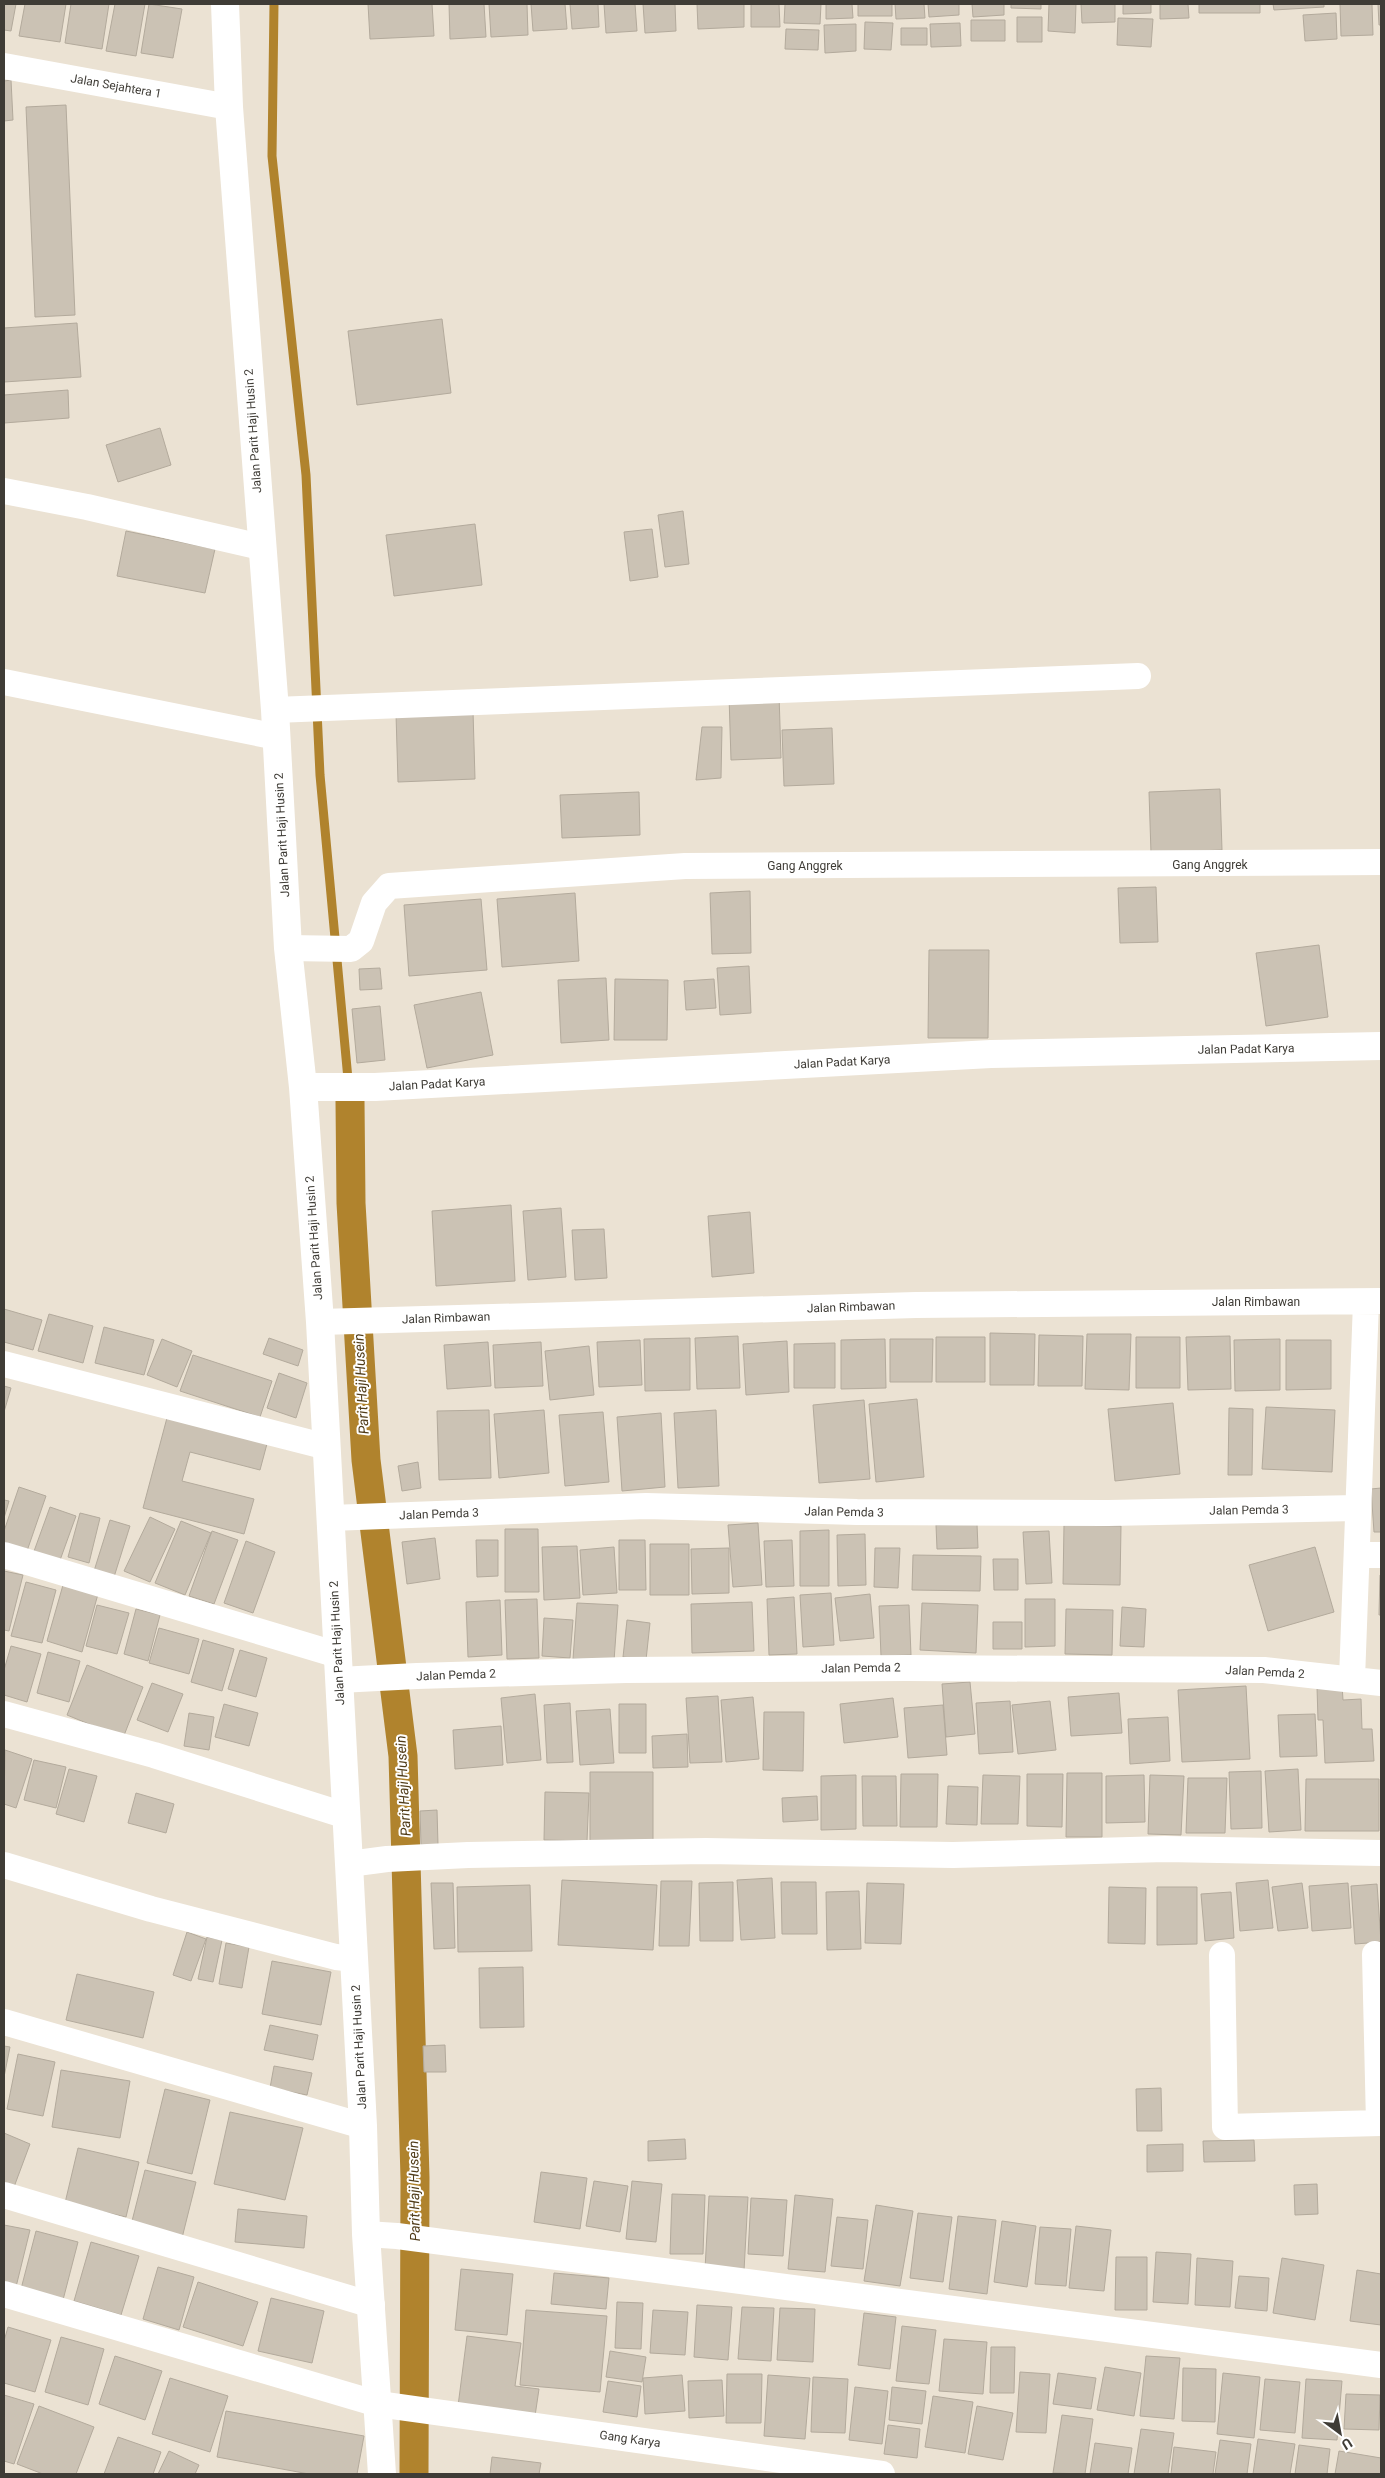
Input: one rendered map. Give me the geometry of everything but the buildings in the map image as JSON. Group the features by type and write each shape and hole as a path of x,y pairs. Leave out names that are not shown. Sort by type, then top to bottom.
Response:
{"street":[{"name":"Jalan Parit Haji Husin 2","path":"225,4 229,107 261,547 288,709 277,737 297,948 316,1087 320,1322 363,2126 366,2234 382,2474"},
{"name":"Jalan Sejahtera 1","path":"4,66 229,107"},
{"path":"4,491 87,507 261,547"},
{"path":"288,709 1138,676"},
{"path":"4,682 277,737"},
{"name":"Gang Anggrek","path":"297,948 351,949 361,941 374,903 389,886 685,866 1296,864 1381,862"},
{"name":"Jalan Padat Karya","path":"316,1087 376,1087 991,1054 1381,1046"},
{"path":"1352,1679 1369,1555 1357,1508 1373,1396 1374,1301"},
{"name":"Jalan Rimbawan","path":"320,1322 916,1305 1374,1301"},
{"path":"4,1364 327,1447"},
{"name":"Jalan Pemda 3","path":"331,1518 646,1506 857,1512 1070,1513 1357,1508"},
{"name":"Jalan Pemda 2","path":"4,1555 339,1668 382,1678 626,1670 916,1668 1264,1670 1381,1682"},
{"path":"4,1714 154,1755 346,1816"},
{"path":"349,1864 387,1859 706,1851 954,1854 1165,1848 1381,1853"},
{"path":"4,1865 151,1909 354,1959"},
{"path":"1222,1955 1225,2127 1380,2123 1375,1954"},
{"path":"4,2022 363,2126"},
{"path":"4,2195 372,2305"},
{"path":"366,2234 397,2236 1381,2365"},
{"name":"Gang Karya","path":"4,2294 378,2404 882,2474"}],"waterway":[{"path":"274,4 272,156 306,475 320,775 350,1101"},
{"name":"Parit Haji Husein","path":"350,1101 351,1203 366,1460 403,1756 415,2178 414,2474"}]}
